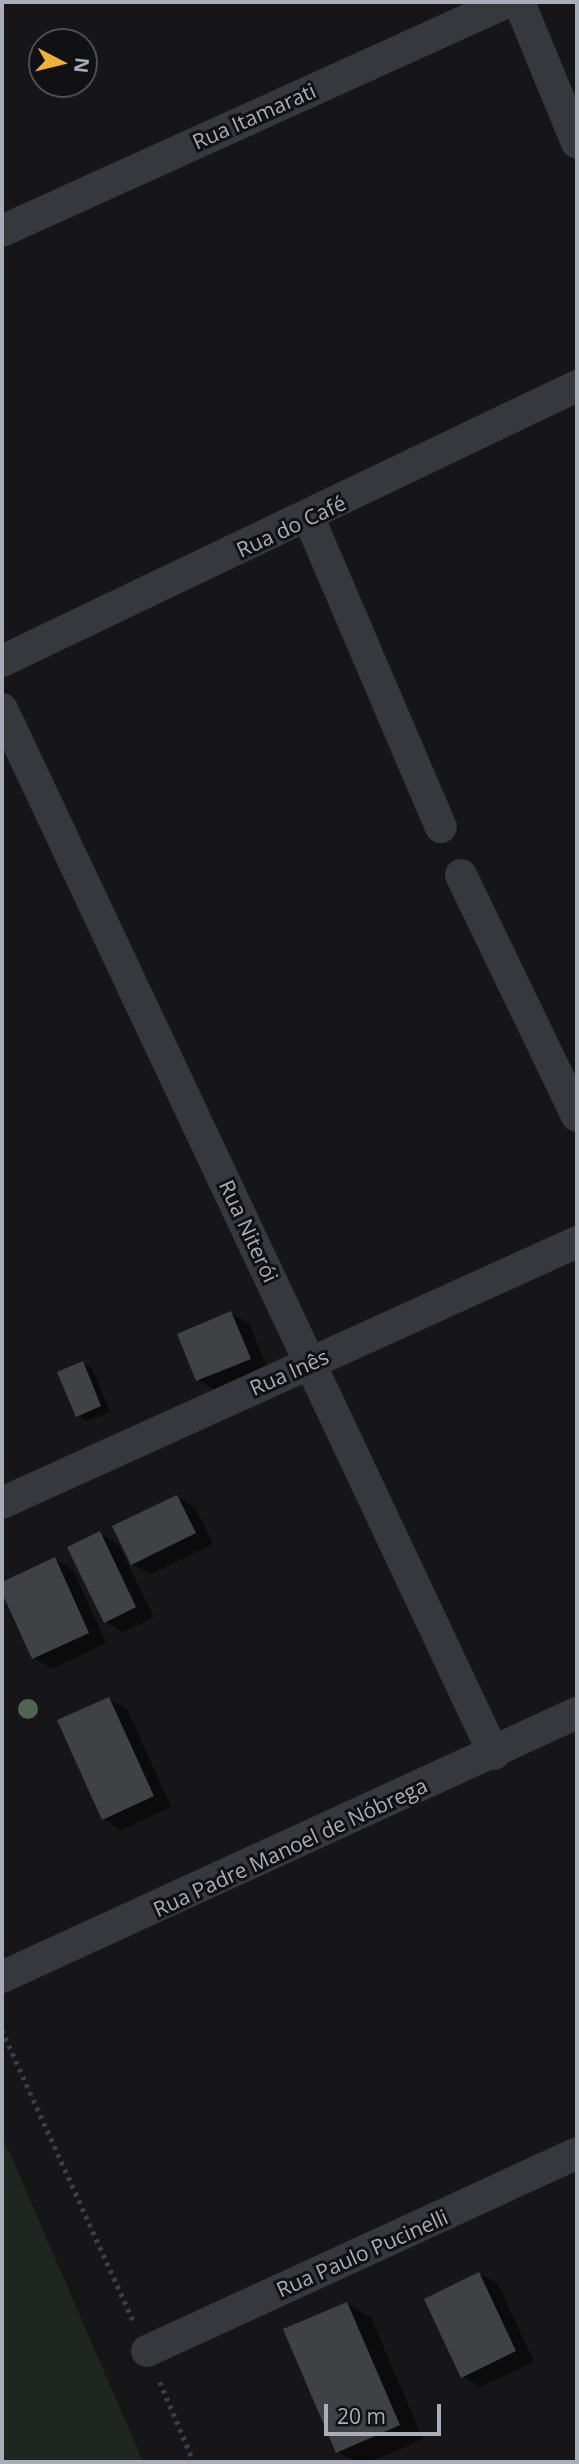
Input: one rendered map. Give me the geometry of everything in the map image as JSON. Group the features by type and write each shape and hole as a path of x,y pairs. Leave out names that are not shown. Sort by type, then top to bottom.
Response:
{"street":[{"name":"Rua Itamarati","path":"2,231 507,2"},
{"path":"519,2 577,143"},
{"name":"Rua do Café","path":"2,661 309,517 577,386"},
{"path":"309,517 441,827"},
{"name":"Rua Niterói","path":"2,709 494,1754"},
{"path":"461,875 577,1116"},
{"name":"Rua Inês","path":"2,1503 577,1242"},
{"name":"Rua Padre Manoel de Nóbrega","path":"2,1977 494,1754 577,1713"},
{"name":"Rua Paulo Pucinelli","path":"147,2351 577,2153"}],"path":[{"path":"2,2030 147,2351 194,2462"}],"shaded area":[{"path":"2,2135 143,2462 2,2462"}],"building":[{"path":"231,1311 251,1359 196,1381 177,1334"},
{"path":"83,1361 101,1406 76,1417 57,1372"},
{"path":"177,1495 196,1533 131,1565 112,1526"},
{"path":"100,1531 136,1607 104,1623 67,1547"},
{"path":"55,1557 89,1633 32,1659 2,1593 2,1582"},
{"path":"109,1697 154,1796 102,1820 57,1720"},
{"path":"479,2272 516,2351 461,2378 424,2299"},
{"path":"347,2302 400,2425 336,2453 283,2329"}]}
